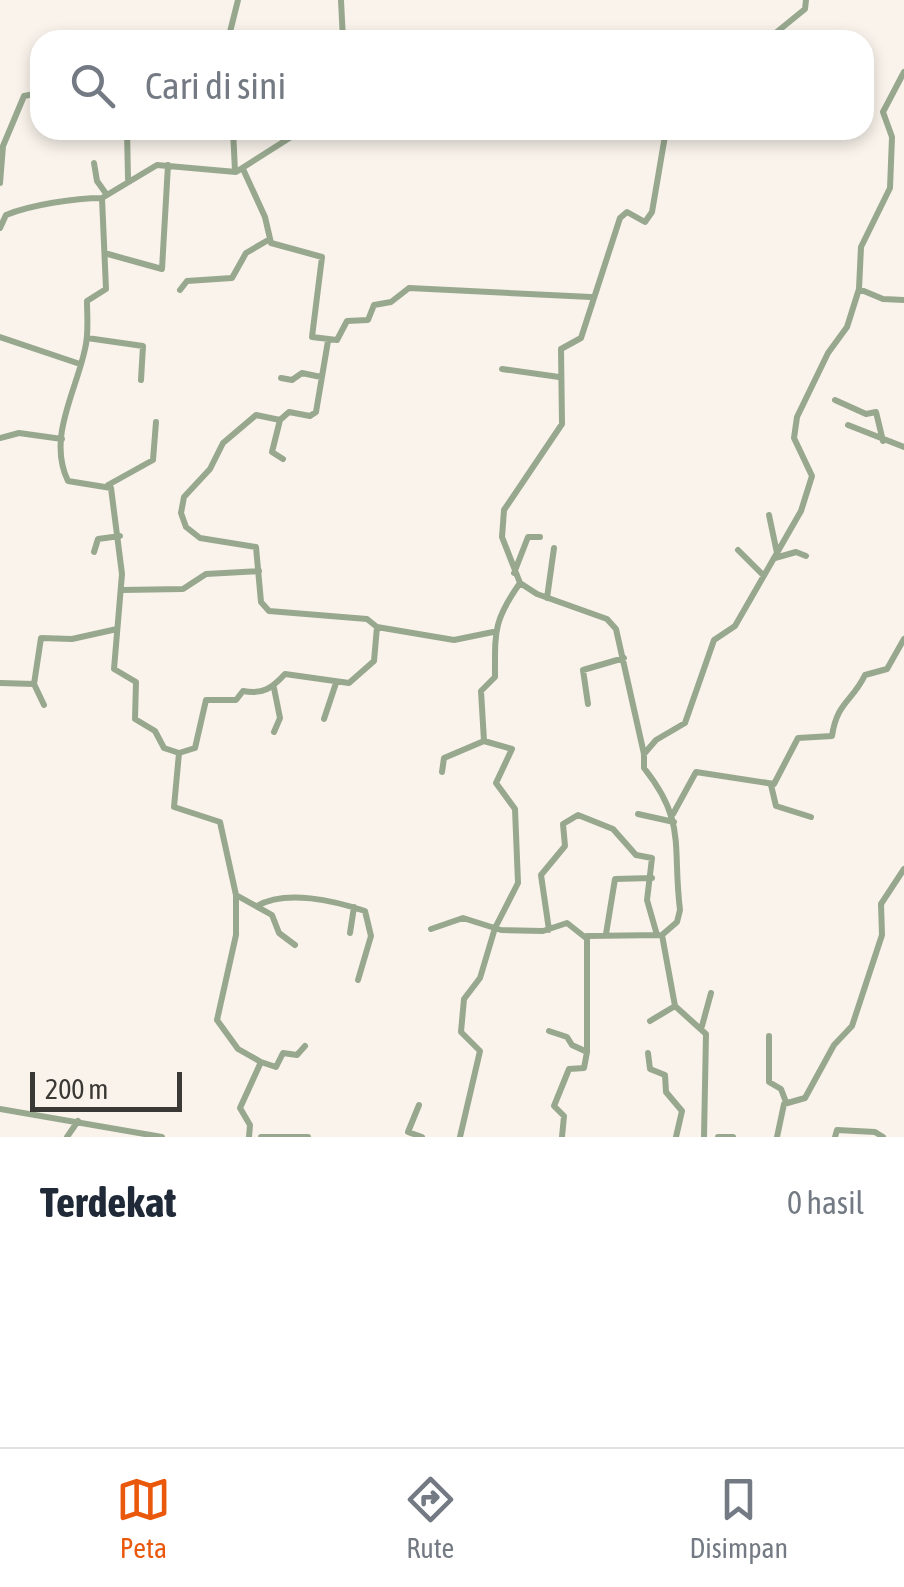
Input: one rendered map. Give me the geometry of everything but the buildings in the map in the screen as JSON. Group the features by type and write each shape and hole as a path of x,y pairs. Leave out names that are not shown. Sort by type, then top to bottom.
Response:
{"street":[{"path":"230,30 238,0"},
{"path":"340,0 342,30"},
{"path":"779,30 804,10 806,0"},
{"path":"644,754 656,740 685,723 714,640 735,626 801,511 812,476 794,438 796,417 828,353 848,326 859,289 864,238 882,214 890,188 892,138 883,112 904,72"},
{"path":"0,183 3,146 24,96 30,95"},
{"path":"127,140 128,180"},
{"path":"233,140 232,168 240,170"},
{"path":"0,228 6,215 18,210 104,197 150,166 240,170 286,140"},
{"path":"431,929 462,918 495,928 549,930 567,924 586,938 606,934 660,935 677,922 680,910 673,818 663,790 644,768 616,629 607,619 547,598 520,583 502,536 501,516 560,430 561,348 579,340 620,218 627,212 640,222 648,220 664,140"},
{"path":"94,163 104,197 108,254 104,293 87,301 86,338 62,439 60,458 67,480 108,484 153,460 156,422"},
{"path":"108,254 162,269 168,165"},
{"path":"240,170 273,245 322,257 310,334 328,340 340,338 347,321 368,320 374,305 391,302 409,288 591,297"},
{"path":"180,290 187,281 232,278 246,252 270,239"},
{"path":"859,289 883,300 904,300"},
{"path":"0,336 80,364"},
{"path":"86,338 143,346 142,380"},
{"path":"283,459 272,452 280,420 289,412 315,414 328,340"},
{"path":"502,369 559,378"},
{"path":"281,378 292,380 302,373 321,377"},
{"path":"834,400 866,414 876,412 883,441"},
{"path":"280,420 253,416 246,427 223,443 210,469 182,504 192,534 256,547 261,602 269,610 367,619 377,627 454,640 494,632"},
{"path":"848,425 904,447"},
{"path":"0,438 19,432 62,439"},
{"path":"108,484 120,536 122,590 114,668 136,682 135,719 155,731 164,748 179,753 195,748 206,700 233,701 243,691 256,694 274,688 285,674 350,683 374,661 377,627"},
{"path":"769,515 775,556"},
{"path":"94,552 98,539 120,536"},
{"path":"514,574 528,536 540,537"},
{"path":"547,598 554,548"},
{"path":"738,550 763,575"},
{"path":"775,556 796,552 806,556"},
{"path":"122,590 183,590 206,574 259,571"},
{"path":"484,742 480,698 481,691 495,677 494,632 499,612 520,583"},
{"path":"44,705 34,684 40,638 72,638 118,629"},
{"path":"811,817 776,806 772,784 798,738 832,736 834,715 841,704 856,692 865,675 887,669 904,639"},
{"path":"588,704 583,670 624,658"},
{"path":"324,720 336,682"},
{"path":"0,683 34,684"},
{"path":"274,688 280,718 274,732"},
{"path":"442,772 442,759 484,742 512,749 496,783 512,801 519,832 515,896 495,928 480,978 464,1000 460,1031 480,1050 460,1137"},
{"path":"179,753 172,804 188,814 220,822 236,896 235,940 217,1020 238,1049 276,1067 283,1053 297,1055 305,1046"},
{"path":"673,818 696,772 772,784"},
{"path":"638,814 673,818"},
{"path":"549,930 540,876 565,846 563,824 576,815 613,829 636,855 652,858 647,900 660,935 675,1006 702,1026"},
{"path":"786,1102 804,1100 834,1045 852,1026 882,934 882,904 904,868"},
{"path":"606,934 614,879 652,878"},
{"path":"236,896 272,915 279,933 294,945"},
{"path":"257,906 276,899 302,898 368,914 372,936 358,980"},
{"path":"350,933 354,908"},
{"path":"562,1137 564,1116 554,1110 558,1089 569,1069 584,1068 587,1052 586,938"},
{"path":"711,994 702,1026 708,1053 703,1137 732,1137"},
{"path":"650,1020 675,1006"},
{"path":"549,1031 568,1037 572,1045 587,1052"},
{"path":"769,1036 768,1082 781,1089 786,1102 777,1137"},
{"path":"648,1053 650,1069 665,1075 666,1092 682,1111 676,1137"},
{"path":"250,1137 250,1125 240,1108 262,1062"},
{"path":"419,1105 408,1130 422,1137"},
{"path":"0,1109 162,1137"},
{"path":"67,1137 78,1122"},
{"path":"836,1137 837,1130 855,1129 883,1137"},
{"path":"261,1137 308,1137"}]}
